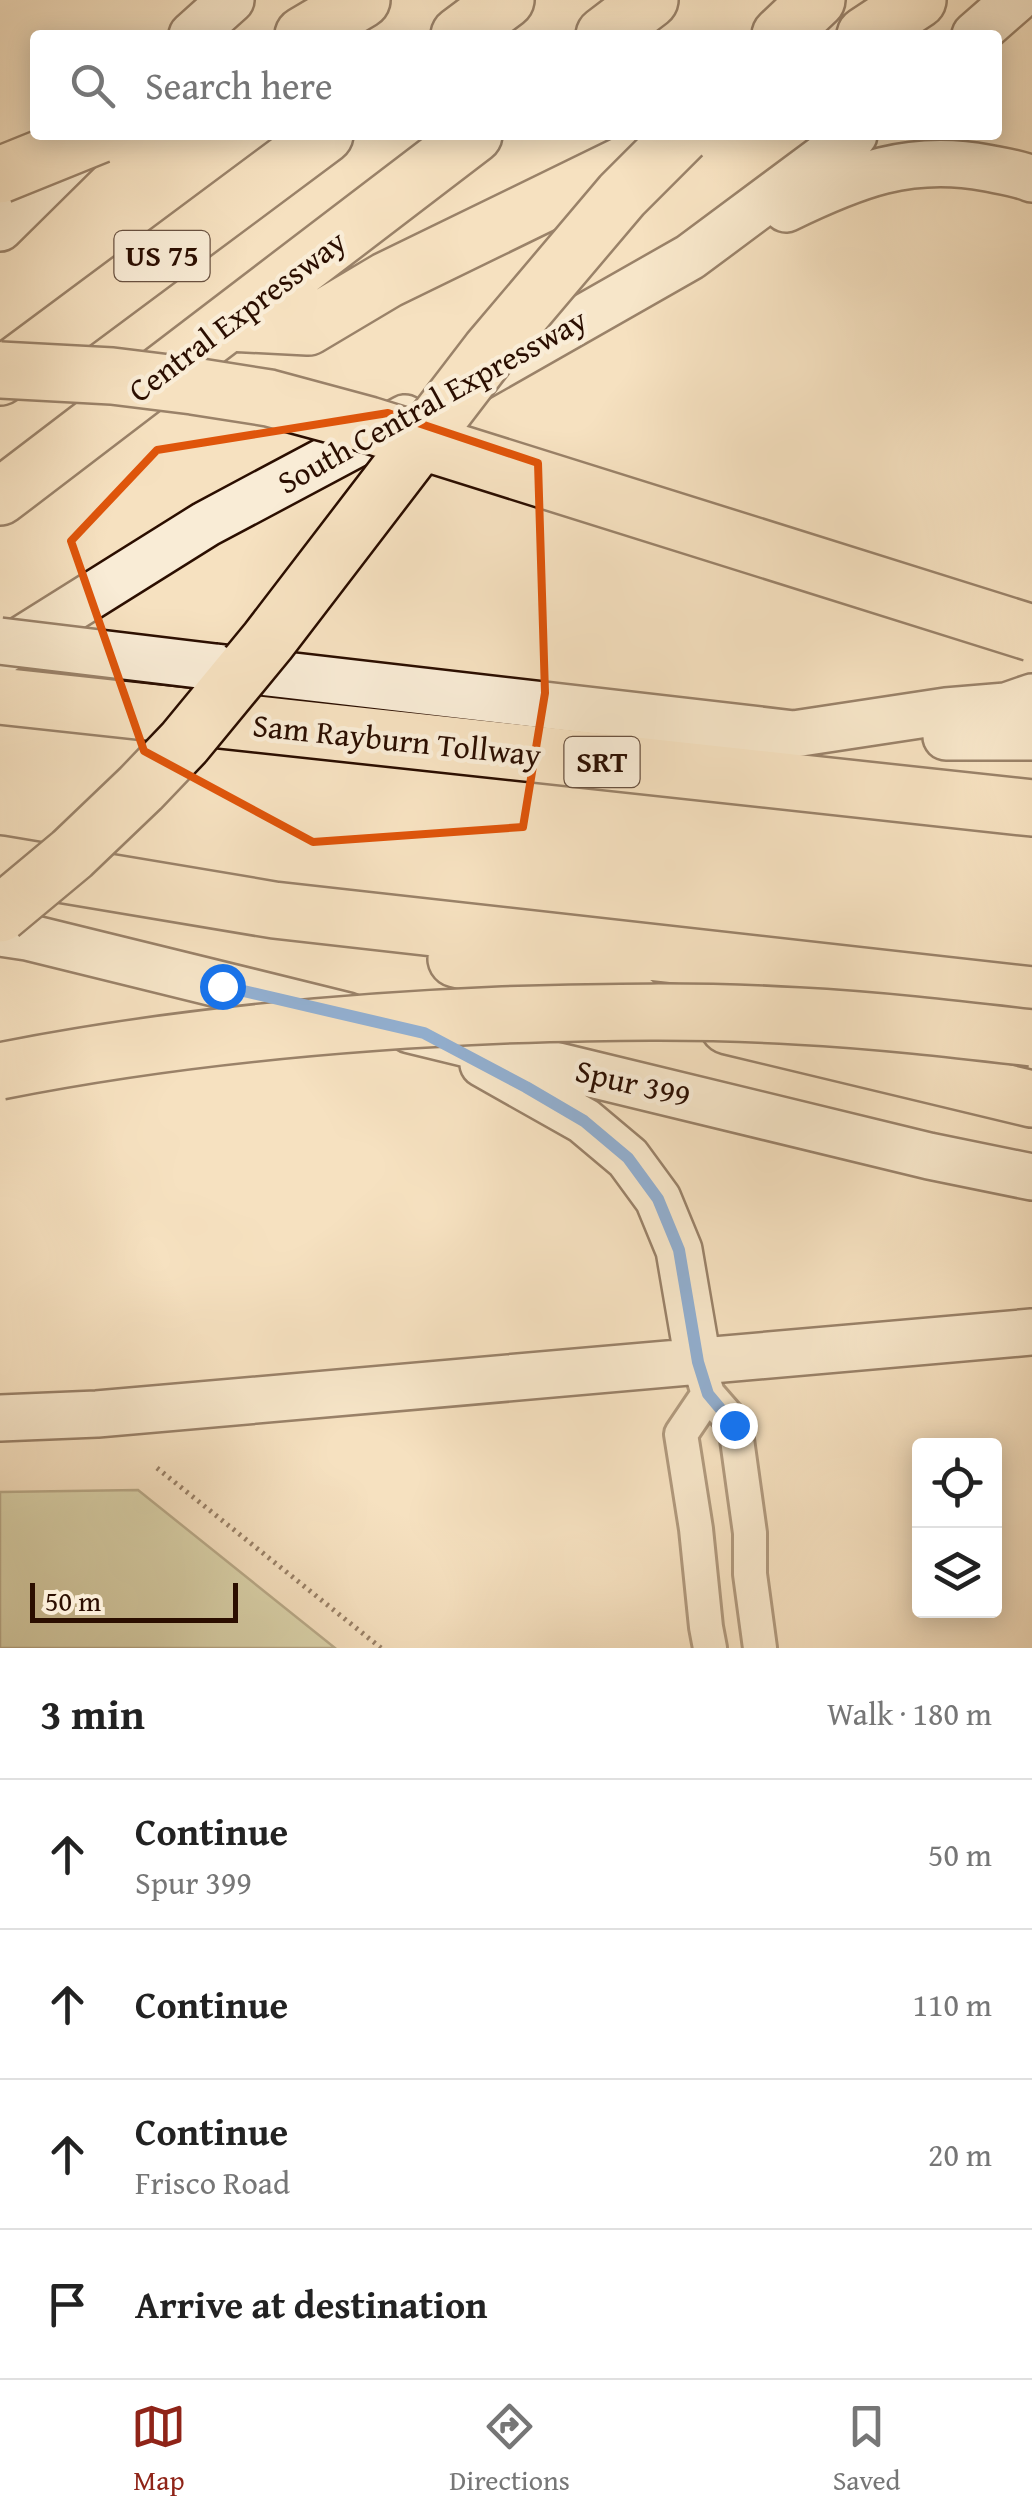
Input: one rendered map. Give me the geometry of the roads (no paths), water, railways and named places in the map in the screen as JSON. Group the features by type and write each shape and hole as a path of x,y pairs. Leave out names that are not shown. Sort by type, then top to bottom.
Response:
{"highway":[{"path":"311,30 362,0"},
{"path":"466,30 506,0"},
{"path":"611,30 650,0"},
{"path":"785,30 817,0"},
{"path":"873,30 918,0"},
{"path":"0,175 85,140"},
{"name":"US 75","path":"0,373 318,140"},
{"name":"Central Expressway","path":"0,497 467,140"},
{"path":"228,323 308,327 387,280 674,140"},
{"path":"0,914 72,854 184,742 268,641 502,336 622,195 679,140"},
{"path":"0,373 112,376 270,398 369,425 1032,633"},
{"name":"Sam Rayburn Tollway","path":"0,696 1032,808"},
{"path":"0,864 274,910 1032,995"},
{"path":"274,910 433,954 1032,1099"},
{"path":"0,1071 87,1054 242,1033 420,1019 619,1011 800,1016 1032,1038"}],"main road":[{"path":"198,30 231,0"},
{"path":"981,30 1016,0"},
{"path":"0,228 92,140"},
{"name":"South Central Expressway","path":"0,652 206,524 365,441 690,257 847,140"},
{"path":"690,257 871,172 906,165 964,164 1032,179"},
{"path":"0,641 794,734 1032,737"},
{"path":"794,734 1006,706 1032,697"},
{"name":"Spur 399","path":"0,933 929,1156 1032,1177"},
{"path":"424,1033 584,1121 628,1158 658,1199 679,1250 703,1378"},
{"path":"0,1418 703,1378 1032,1332"}],"street":[{"path":"703,1378 681,1434 710,1648"},
{"path":"703,1378 734,1425 750,1533 750,1574 760,1648"}]}
